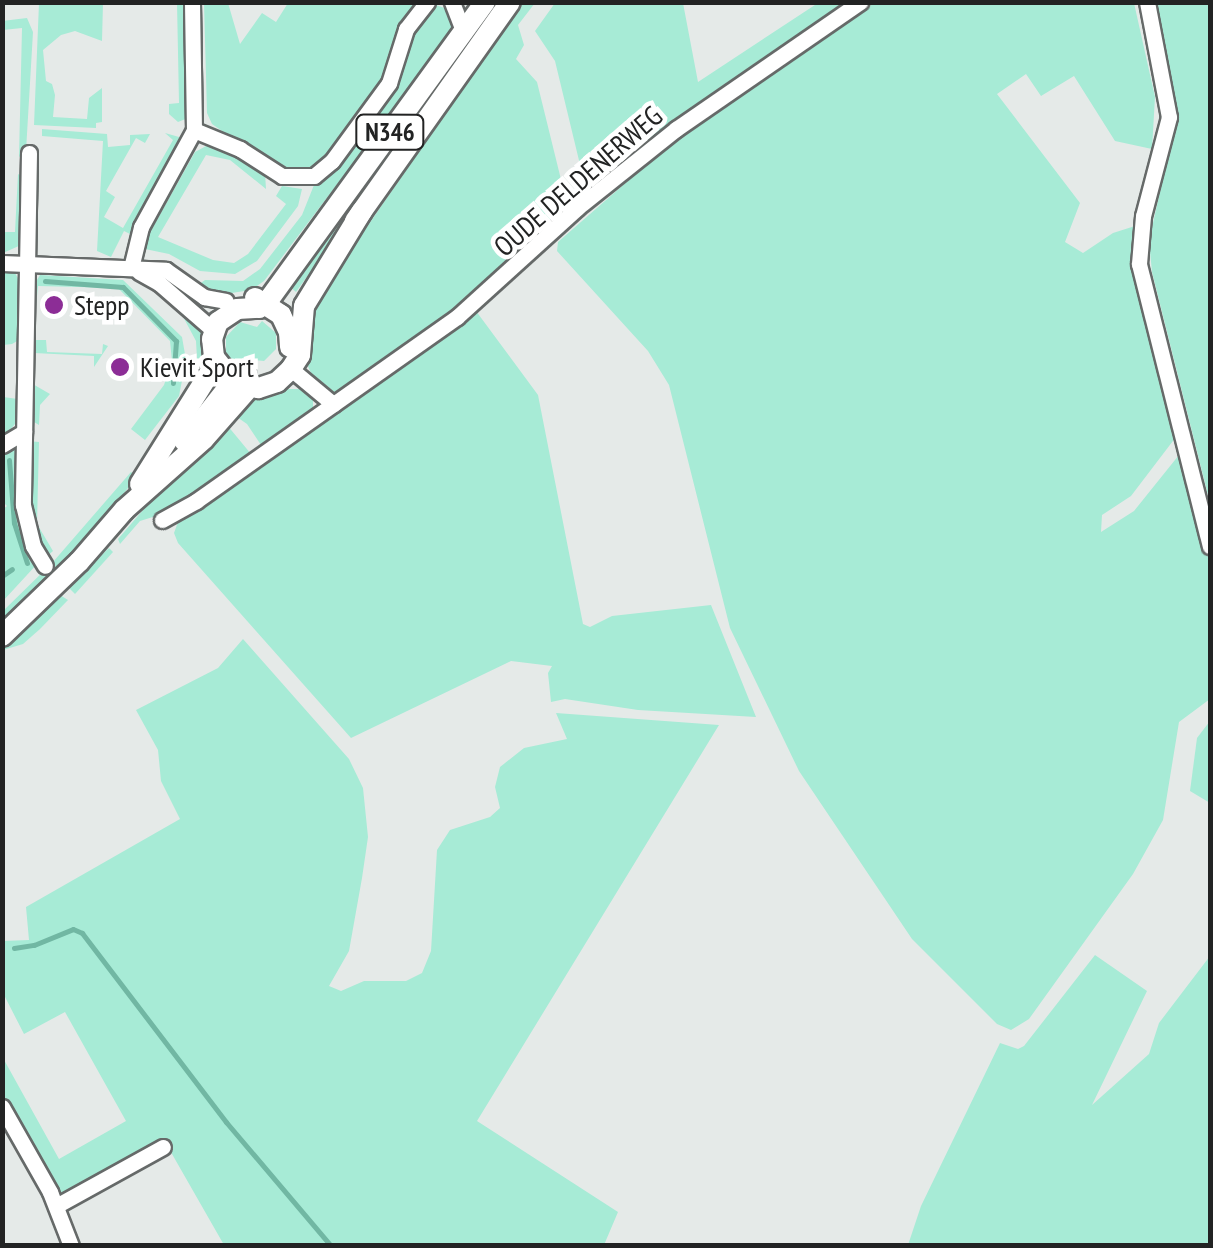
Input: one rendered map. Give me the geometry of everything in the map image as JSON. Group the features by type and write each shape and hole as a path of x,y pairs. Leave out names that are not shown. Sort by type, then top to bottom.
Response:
{"main road":[{"name":"N346","path":"261,300 486,2"},
{"name":"N346","path":"292,320 362,212 510,2"},
{"path":"2,636 164,472 242,384 247,373 273,371 289,363 292,320 261,300 226,300"},
{"path":"124,510 216,363 214,330 226,314 261,300"},
{"path":"216,363 242,384"}],"street":[{"path":"131,268 141,228 194,130 192,2"},
{"path":"194,130 240,149 282,176 314,176 332,161 390,83 400,43 427,2"},
{"path":"452,2 464,33"},
{"name":"OUDE DELDENERWEG","path":"162,520 470,306 578,208 676,128 860,2"},
{"path":"1147,2 1169,117 1142,216 1139,264 1210,546"},
{"path":"29,152 23,505 33,546 45,566"},
{"path":"2,263 166,270 204,297 226,300"},
{"path":"131,268 159,283 214,330"},
{"path":"289,363 333,404"},
{"path":"2,445 24,432"},
{"path":"4,1111 56,1206 71,1246"},
{"path":"56,1206 163,1148"}],"green space":[{"path":"39,3 103,3 102,41 75,31 61,35 43,50 46,81 52,84 55,95 53,117 87,119 89,98 102,88 102,122 96,123 96,128 34,125"},
{"path":"177,3 187,3 188,118 178,122 169,114 169,104 179,103"},
{"path":"204,3 228,3 240,44 262,13 276,22 288,3 417,3 394,38 379,86 319,165 306,173 277,169 212,124 207,113"},
{"path":"496,3 502,3 296,292 288,285"},
{"path":"522,3 535,3 518,25 524,45 516,59 537,82 568,208 474,294 339,396 311,373 306,362 312,306"},
{"path":"555,3 683,3 698,82 818,3 850,3 672,121 592,189 583,177 555,61 535,31"},
{"path":"874,3 1134,3 1155,97 1152,149 1115,141 1074,76 1041,96 1026,74 997,94 1080,203 1065,242 1083,253 1113,233 1135,226 1179,433 1131,496 1102,515 1101,532 1134,511 1183,450 1210,566 1210,699 1179,722 1163,820 1133,874 1029,1019 1011,1030 997,1024 912,939 799,771 730,628 669,385 648,351 557,251 558,242 685,131"},
{"path":"1155,3 1210,3 1210,503 1152,272 1149,241 1177,115"},
{"path":"436,5 450,10 453,21 447,39 264,281 251,290 225,294 213,294 198,285 205,280 243,281 260,269 302,215 314,185 334,168 408,39"},
{"path":"27,18 33,32 26,151 19,157 22,28 3,30 2,21"},
{"path":"42,129 107,134 108,147 130,145 130,135 150,134 145,143 136,138 106,191 115,197 104,217 123,228 173,140 165,133 179,137 183,145 132,235 124,231 111,257 97,251 103,141 42,136"},
{"path":"208,145 226,147 265,173 266,189 230,160 206,155 158,237 213,260 234,263 248,254 286,204 276,196 282,186 302,189 298,206 257,261 235,274 200,271 169,254 145,249 144,243 195,152"},
{"path":"18,174 23,177 21,245 3,253 3,232 15,232"},
{"path":"3,273 15,273 19,280 19,340 3,345"},
{"path":"40,275 123,280 182,337 186,360 179,396 145,440 131,429 164,385 172,361 170,341 118,288 38,286 36,306 34,285"},
{"path":"180,311 204,327 209,358 198,386 191,382 197,359 196,341"},
{"path":"476,311 538,395 583,624 590,627 612,616 711,605 756,717 638,710 565,699 551,702 548,673 552,666 511,661 351,738 178,543 174,533 178,522"},
{"path":"262,321 276,333 276,349 264,361 245,359 238,368 226,354 226,337 240,322 257,327"},
{"path":"35,340 46,340 47,352 102,354 103,344 108,346 94,367 94,356 34,353"},
{"path":"31,383 50,394 40,405 39,425 29,419"},
{"path":"274,389 302,389 313,398 313,409 263,448 247,424 234,415 247,398"},
{"path":"3,397 18,399 15,424 3,438"},
{"path":"227,425 251,454 172,511 140,521 120,544 118,539 169,480"},
{"path":"28,441 39,442 37,524 53,551 45,558 30,530"},
{"path":"17,442 38,563 3,601 2,510 7,506 2,501 3,453"},
{"path":"131,472 137,476 106,517 3,624 2,612 53,562"},
{"path":"109,548 113,552 75,594 68,587"},
{"path":"60,595 68,600 40,629 23,644 3,650"},
{"path":"243,639 349,759 363,788 368,837 362,878 349,951 329,986 341,991 364,981 406,981 422,973 431,951 437,850 450,830 490,817 500,808 495,787 500,767 524,748 567,739 556,713 719,725 477,1121 618,1212 604,1245 224,1245 164,1140 67,1194 57,1193 3,1097 3,1058 59,1159 126,1121 65,1012 24,1034 3,993 2,941 29,940 26,907 180,819 161,781 158,750 136,710 218,668"},
{"path":"1210,721 1210,803 1190,791 1197,738"},
{"path":"1095,955 1147,991 1092,1105 1149,1054 1159,1023 1210,956 1210,1245 908,1245 921,1206 1000,1043 1018,1049 1024,1046"}],"waterway":[{"path":"45,281 123,287 176,341 173,383"},
{"path":"9,460 14,523 27,563"},
{"path":"2,576 12,569"},
{"path":"14,948 34,945 73,929 82,933 226,1122 331,1246"}],"place":[{"name":"Stepp","path":"54,305"},
{"name":"Kievit Sport","path":"120,367"}]}
